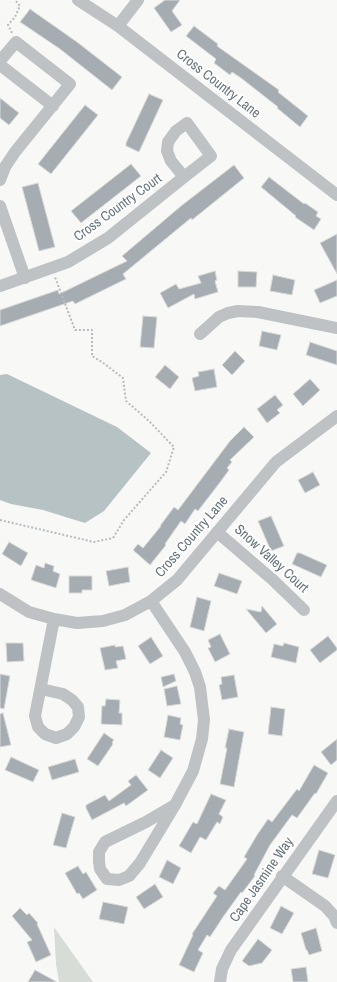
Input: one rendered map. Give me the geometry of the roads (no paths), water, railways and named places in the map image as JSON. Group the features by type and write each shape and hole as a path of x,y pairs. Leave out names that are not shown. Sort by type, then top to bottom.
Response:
{"street":[{"name":"Cross Country Lane","path":"78,0 118,26 337,195"},
{"path":"118,26 138,0"},
{"path":"0,62 16,42 70,84 15,152 5,167 0,180"},
{"path":"0,65 53,106"},
{"name":"Cross Country Court","path":"0,286 68,262 108,238 184,177"},
{"path":"0,206 25,278"},
{"path":"200,334 219,317 228,313 249,311 337,328"},
{"name":"Cross Country Lane","path":"0,594 29,612 54,619 77,622 103,621 125,615 151,601 177,580 276,462 336,418"},
{"name":"Snow Valley Court","path":"217,532 273,580 304,610"},
{"path":"151,601 185,652 200,688 204,720 202,739 193,771 175,805 140,864 129,876 119,880 107,879 100,869 99,862 99,852 105,842 146,822 175,805"},
{"path":"41,689 54,619"},
{"name":"Cape Jasmine Way","path":"220,982 222,968 231,950 282,876 337,801"},
{"path":"282,876 325,906 334,916 337,923"}]}
